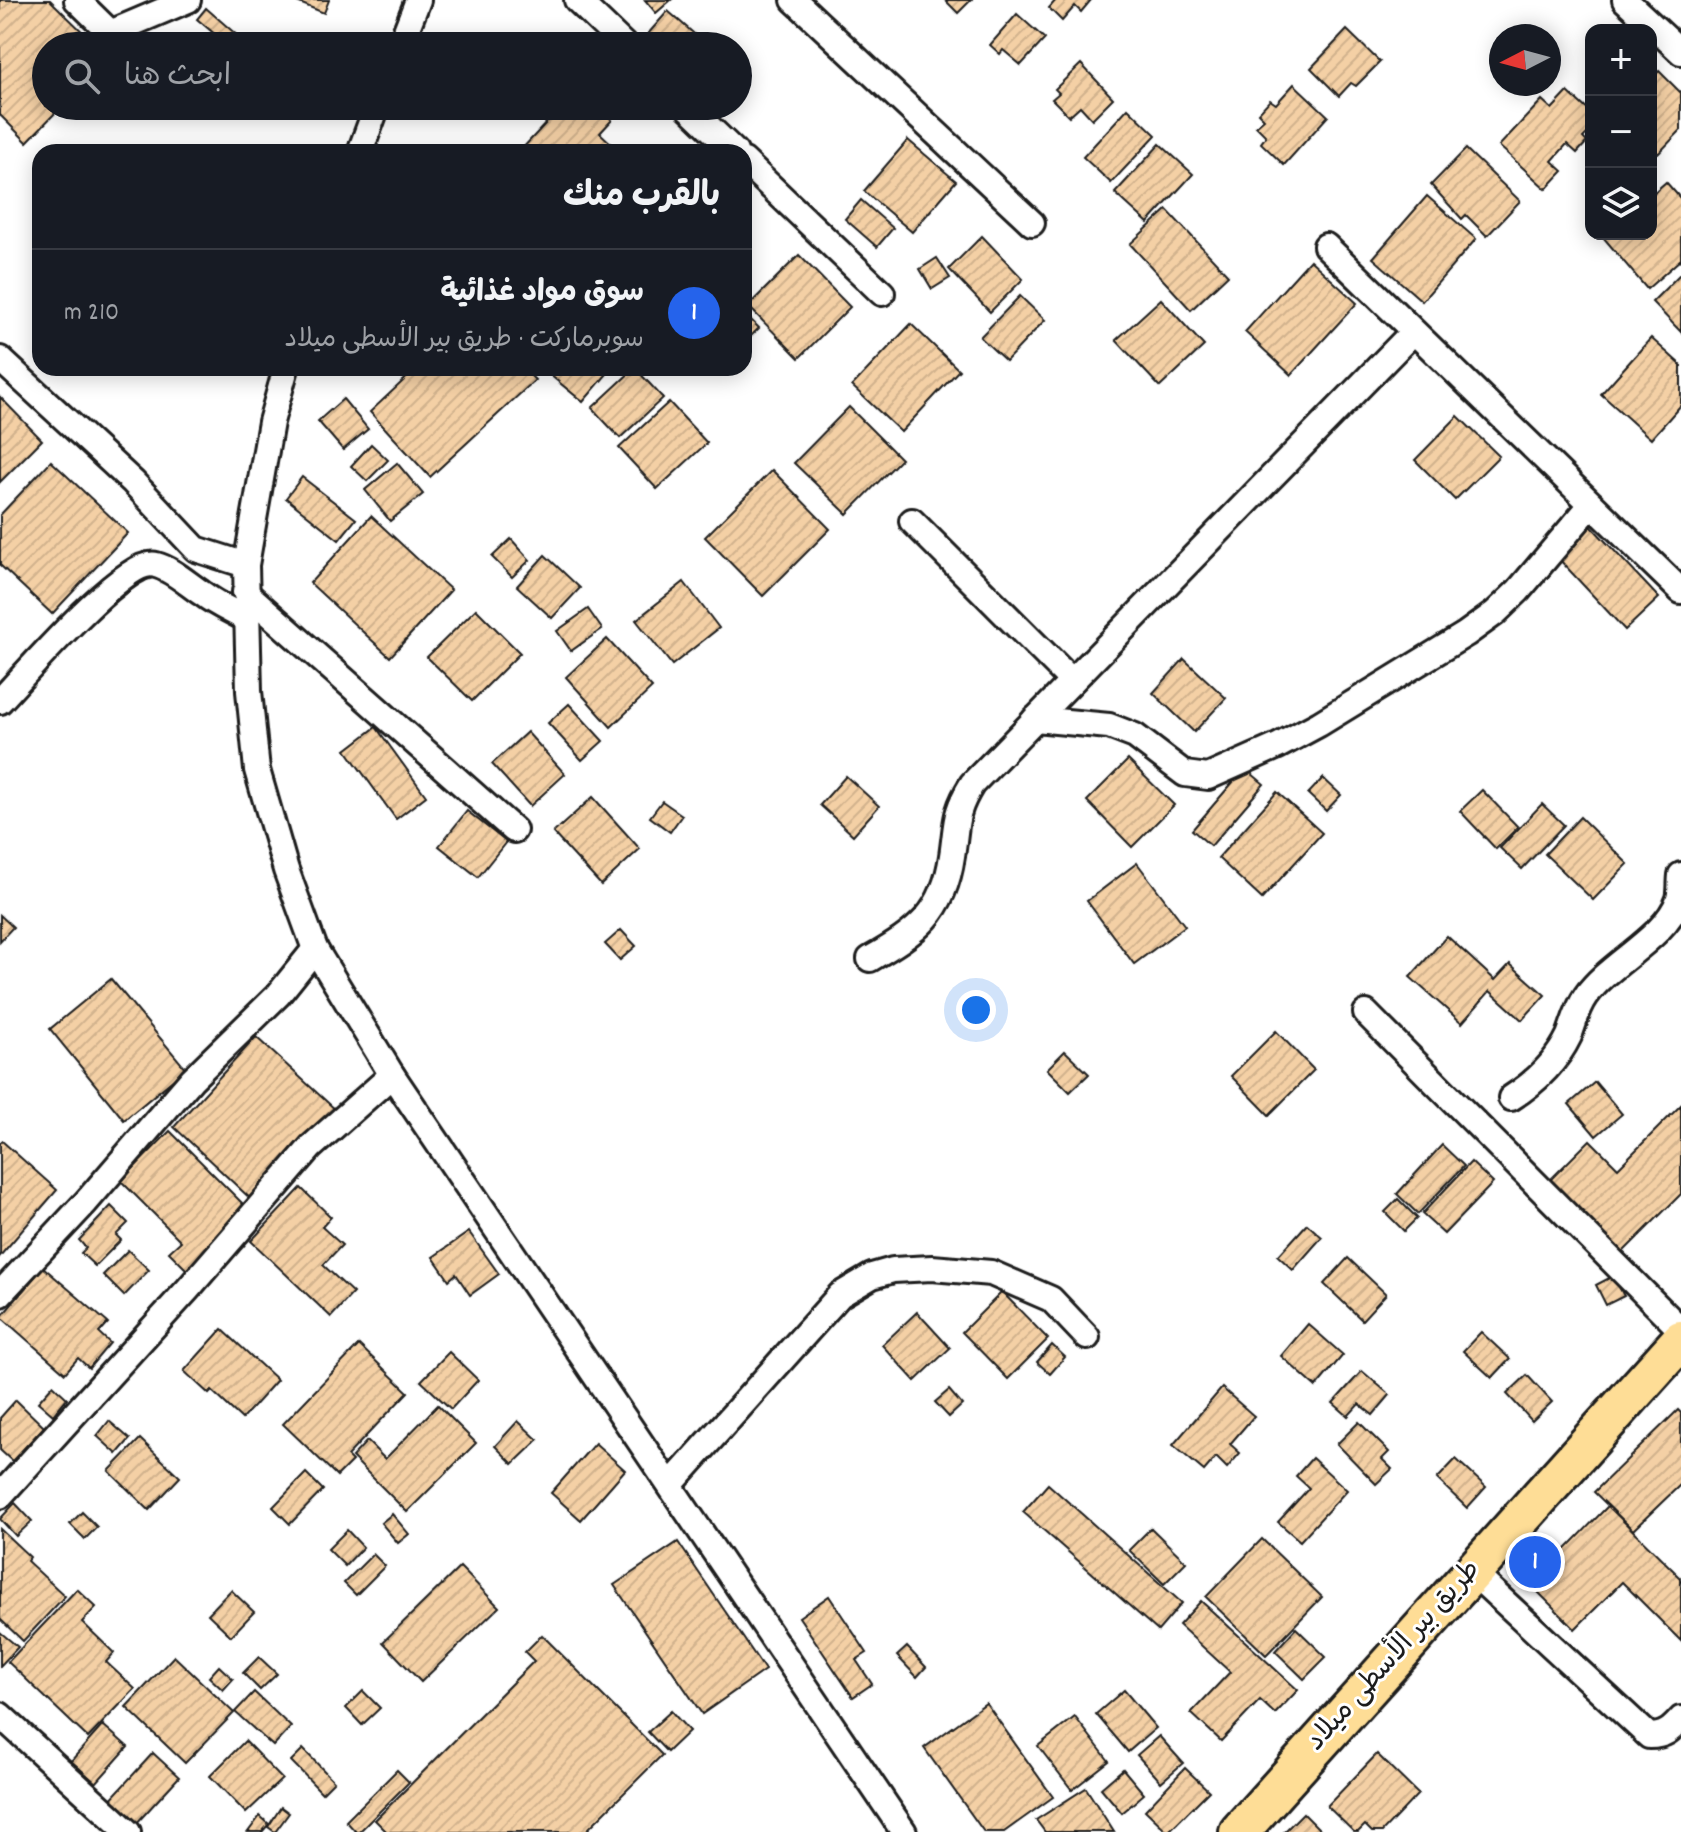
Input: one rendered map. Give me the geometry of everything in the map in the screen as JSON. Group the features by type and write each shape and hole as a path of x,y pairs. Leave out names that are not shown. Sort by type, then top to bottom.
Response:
{"main road":[{"name":"طريق بير الأسطى ميلاد","path":"1239,1832 1681,1340"}],"street":[{"path":"77,0 109,32"},
{"path":"131,32 188,0"},
{"path":"405,32 418,0"},
{"path":"577,0 610,32"},
{"path":"794,0 1032,223"},
{"path":"1625,0 1681,52"},
{"path":"363,144 372,120"},
{"path":"702,120 727,144"},
{"path":"752,169 882,293"},
{"path":"1326,246 1681,591"},
{"path":"870,959 906,938 924,923 936,907 952,859 959,805 972,784 1413,332"},
{"path":"0,359 133,482 196,549 246,565"},
{"path":"284,376 269,435 246,565 246,619 257,770 286,870 315,949 392,1075 904,1832"},
{"path":"1035,719 1109,726 1135,736 1185,774 1208,777 1319,724 1476,627 1518,591 1591,505"},
{"path":"912,521 1072,681"},
{"path":"0,701 98,598 145,563 158,565 246,619"},
{"path":"245,592 514,830"},
{"path":"1511,1098 1550,1067 1569,1035 1579,1007 1597,983 1665,921 1679,898 1681,875"},
{"path":"0,1294 86,1202 192,1079 278,995 315,949"},
{"path":"1366,1013 1681,1330"},
{"path":"0,1496 188,1289 311,1147 392,1075"},
{"path":"671,1484 840,1295 872,1276 893,1270 932,1268 991,1273 1051,1299 1087,1337"},
{"path":"1471,1571 1649,1736 1661,1736 1681,1719"},
{"path":"0,1715 128,1832"}],"building":[{"path":"0,0 50,0 83,32 32,32 32,120 48,120 27,142 0,115"},
{"path":"292,0 329,0 324,13"},
{"path":"645,0 671,0 656,13"},
{"path":"945,0 971,0 958,13"},
{"path":"1056,0 1091,0 1081,12 1075,6 1062,21 1049,8"},
{"path":"206,8 233,32 212,32 197,19"},
{"path":"668,11 692,32 650,32"},
{"path":"1017,14 1045,39 1021,65 1003,50 1000,54 990,45"},
{"path":"1347,30 1380,62 1356,86 1351,83 1339,96 1311,68"},
{"path":"1081,64 1113,98 1092,119 1080,106 1069,116 1052,99 1059,93 1055,89"},
{"path":"1659,71 1681,93 1681,130 1659,153 1657,153"},
{"path":"1294,84 1328,116 1284,165 1261,143 1266,136 1256,126 1264,119 1258,113 1270,100 1276,104"},
{"path":"1568,92 1585,108 1585,144 1577,153 1567,144 1552,161 1563,171 1546,189 1499,146 1542,100 1552,109"},
{"path":"1128,108 1156,135 1111,183 1083,157"},
{"path":"549,120 612,120 600,133 612,144 526,144"},
{"path":"908,140 956,181 912,232 864,191"},
{"path":"1160,144 1193,174 1148,223 1115,193"},
{"path":"1466,149 1520,201 1487,236 1466,215 1462,219 1431,185"},
{"path":"1666,182 1681,199 1681,259 1647,289 1606,240 1657,240 1657,190"},
{"path":"1427,196 1476,239 1422,301 1373,258"},
{"path":"861,200 893,228 877,247 845,219"},
{"path":"1167,210 1228,275 1191,310 1130,244"},
{"path":"982,236 1023,279 990,312 949,269"},
{"path":"799,255 850,307 799,358 752,310 752,302"},
{"path":"937,258 950,278 932,289 920,269"},
{"path":"1310,260 1357,303 1291,375 1245,332"},
{"path":"1681,273 1681,332 1652,302"},
{"path":"1020,296 1045,320 1006,361 980,337"},
{"path":"1161,299 1204,346 1160,387 1116,340"},
{"path":"752,321 759,328 752,335"},
{"path":"911,324 959,370 901,432 852,386"},
{"path":"1651,338 1681,365 1681,405 1651,439 1601,394"},
{"path":"408,376 531,376 535,380 430,477 370,412"},
{"path":"551,376 605,376 583,402"},
{"path":"626,376 642,376 663,398 620,438 592,408"},
{"path":"0,397 42,440 0,482"},
{"path":"343,399 368,429 343,450 318,421"},
{"path":"669,402 707,443 657,489 619,448"},
{"path":"849,407 901,459 847,514 794,463"},
{"path":"1458,416 1499,456 1455,500 1415,460"},
{"path":"371,444 388,460 367,481 351,466"},
{"path":"51,461 128,533 52,614 0,565 0,515"},
{"path":"397,463 423,494 390,521 365,490"},
{"path":"772,470 830,529 763,596 705,537"},
{"path":"302,477 356,519 339,540 286,498"},
{"path":"371,516 451,590 390,657 310,583"},
{"path":"1591,526 1659,598 1625,630 1558,558"},
{"path":"511,539 530,560 512,577 492,557"},
{"path":"545,555 580,588 552,618 517,586"},
{"path":"684,582 719,628 672,665 636,620"},
{"path":"476,609 520,653 472,701 427,657"},
{"path":"588,609 602,629 571,651 557,631"},
{"path":"607,639 652,688 611,727 566,677"},
{"path":"1184,659 1226,698 1194,732 1153,693"},
{"path":"569,704 603,741 582,760 548,723"},
{"path":"376,727 426,796 396,819 346,750"},
{"path":"527,732 565,774 530,806 492,764"},
{"path":"1128,760 1174,805 1132,847 1087,801"},
{"path":"1245,768 1264,784 1211,846 1192,830"},
{"path":"846,776 879,806 853,835 820,805"},
{"path":"1323,778 1341,795 1326,811 1308,794"},
{"path":"1482,790 1518,827 1496,849 1460,811"},
{"path":"1277,792 1322,833 1262,899 1218,858"},
{"path":"593,797 640,849 601,885 553,833"},
{"path":"662,801 682,815 670,832 650,817"},
{"path":"1542,804 1564,825 1522,869 1500,848"},
{"path":"467,811 506,842 478,877 439,846"},
{"path":"1580,817 1628,864 1593,900 1545,854"},
{"path":"1137,863 1185,926 1134,964 1087,901"},
{"path":"0,915 13,927 0,941"},
{"path":"621,930 636,946 620,960 605,944"},
{"path":"1447,936 1495,980 1510,964 1545,995 1522,1020 1490,991 1462,1023 1410,977"},
{"path":"111,979 186,1069 124,1120 50,1029"},
{"path":"1276,1031 1314,1070 1269,1115 1231,1076"},
{"path":"256,1037 337,1111 254,1202 174,1127"},
{"path":"1065,1051 1089,1074 1070,1092 1047,1069"},
{"path":"1595,1082 1622,1114 1596,1136 1569,1104"},
{"path":"1681,1105 1681,1194 1615,1260 1543,1187 1590,1140 1618,1168"},
{"path":"170,1131 248,1209 187,1270 169,1252 181,1241 121,1181"},
{"path":"2,1141 57,1190 0,1256 0,1143"},
{"path":"1442,1145 1464,1166 1418,1214 1397,1194"},
{"path":"1471,1162 1493,1183 1444,1234 1422,1214"},
{"path":"301,1188 331,1217 322,1227 342,1245 323,1265 353,1293 331,1317 251,1241"},
{"path":"1398,1199 1417,1218 1404,1231 1385,1212"},
{"path":"111,1206 128,1223 116,1235 121,1240 95,1266 81,1253 86,1248 79,1240"},
{"path":"1307,1224 1322,1237 1293,1270 1278,1256"},
{"path":"469,1232 499,1274 470,1295 456,1274 449,1280 433,1257"},
{"path":"128,1250 149,1270 124,1296 103,1275"},
{"path":"1348,1258 1386,1294 1362,1320 1324,1284"},
{"path":"43,1267 108,1323 99,1333 110,1343 89,1368 78,1358 65,1373 1,1317"},
{"path":"1613,1276 1624,1296 1606,1305 1596,1285"},
{"path":"1002,1292 1048,1339 1008,1379 962,1332"},
{"path":"917,1312 950,1348 915,1381 882,1345"},
{"path":"1308,1324 1343,1355 1316,1387 1281,1356"},
{"path":"222,1329 277,1380 242,1419 212,1391 209,1394 184,1371"},
{"path":"1481,1332 1510,1359 1492,1378 1463,1351"},
{"path":"359,1345 408,1392 347,1456 352,1461 337,1476 283,1424"},
{"path":"1052,1345 1065,1357 1050,1374 1037,1362"},
{"path":"449,1352 478,1380 451,1409 421,1381"},
{"path":"1362,1371 1390,1395 1373,1415 1359,1404 1348,1416 1333,1403"},
{"path":"1527,1375 1552,1402 1532,1421 1507,1394"},
{"path":"53,1385 67,1398 53,1415 38,1402"},
{"path":"1222,1388 1254,1416 1230,1444 1240,1453 1227,1468 1216,1457 1204,1471 1173,1445"},
{"path":"949,1390 962,1405 949,1417 935,1402"},
{"path":"16,1400 44,1427 12,1461 0,1450 0,1418"},
{"path":"438,1405 476,1443 407,1512 352,1457 367,1441 385,1459"},
{"path":"1678,1410 1681,1413 1681,1484 1633,1530 1594,1492"},
{"path":"109,1421 130,1439 117,1454 97,1436"},
{"path":"518,1421 538,1440 513,1464 495,1446"},
{"path":"1359,1422 1389,1452 1382,1459 1392,1469 1376,1484 1337,1444"},
{"path":"140,1439 180,1477 149,1510 109,1471"},
{"path":"595,1443 625,1470 581,1520 551,1493"},
{"path":"1312,1458 1347,1490 1300,1541 1278,1522 1309,1488 1296,1476"},
{"path":"1456,1459 1486,1487 1467,1508 1437,1479"},
{"path":"306,1473 323,1490 290,1524 273,1507"},
{"path":"1048,1484 1182,1603 1158,1631 1023,1512"},
{"path":"15,1503 32,1521 16,1536 0,1519"},
{"path":"1608,1506 1681,1578 1681,1641 1622,1582 1575,1629 1531,1585"},
{"path":"82,1512 97,1527 85,1539 70,1524"},
{"path":"392,1514 409,1534 398,1543 381,1523"},
{"path":"1151,1528 1186,1562 1164,1584 1129,1550"},
{"path":"0,1529 30,1557 27,1561 65,1596 23,1641 0,1619"},
{"path":"347,1530 363,1547 345,1566 328,1549"},
{"path":"1262,1539 1322,1597 1266,1655 1206,1597"},
{"path":"678,1542 765,1670 702,1714 614,1585"},
{"path":"373,1554 385,1566 356,1595 344,1583"},
{"path":"460,1567 499,1607 421,1682 383,1642"},
{"path":"77,1589 96,1607 82,1622 114,1653 106,1662 135,1689 88,1738 8,1662"},
{"path":"231,1590 254,1612 231,1636 208,1614"},
{"path":"829,1596 867,1653 856,1660 872,1684 853,1697 799,1617"},
{"path":"1201,1601 1298,1690 1275,1714 1260,1700 1221,1741 1191,1713 1230,1672 1179,1625"},
{"path":"1296,1628 1326,1657 1304,1679 1275,1651"},
{"path":"0,1632 18,1647 0,1666"},
{"path":"542,1635 662,1755 585,1832 387,1832 375,1820 534,1661 525,1652"},
{"path":"907,1647 926,1667 917,1677 897,1656"},
{"path":"174,1656 234,1713 185,1763 126,1707"},
{"path":"259,1657 277,1674 260,1690 243,1673"},
{"path":"219,1666 233,1679 223,1690 209,1677"},
{"path":"1124,1690 1156,1728 1128,1752 1096,1714"},
{"path":"363,1691 380,1708 362,1725 346,1708"},
{"path":"254,1692 291,1727 273,1746 235,1712"},
{"path":"986,1703 1053,1797 1004,1832 984,1832 924,1748"},
{"path":"671,1711 689,1731 667,1752 648,1732"},
{"path":"1075,1717 1109,1761 1072,1790 1038,1746"},
{"path":"103,1725 128,1747 96,1783 71,1761"},
{"path":"1159,1736 1183,1763 1161,1782 1137,1755"},
{"path":"245,1741 282,1779 246,1813 210,1776"},
{"path":"303,1749 334,1781 322,1793 291,1761"},
{"path":"153,1753 179,1777 134,1826 108,1802"},
{"path":"1377,1754 1418,1794 1382,1832 1372,1832 1365,1825 1354,1832 1327,1806"},
{"path":"1185,1768 1209,1791 1168,1832 1145,1810"},
{"path":"1123,1769 1144,1794 1122,1813 1101,1788"},
{"path":"397,1770 409,1782 356,1832 346,1821"},
{"path":"1086,1788 1114,1832 1045,1832 1036,1820"},
{"path":"281,1807 289,1813 275,1832 268,1827"},
{"path":"1303,1813 1322,1832 1284,1832"},
{"path":"260,1816 269,1824 262,1832 248,1832"}],"place":[{"name":"سوق مواد غذائية","path":"1535,1562"}]}
